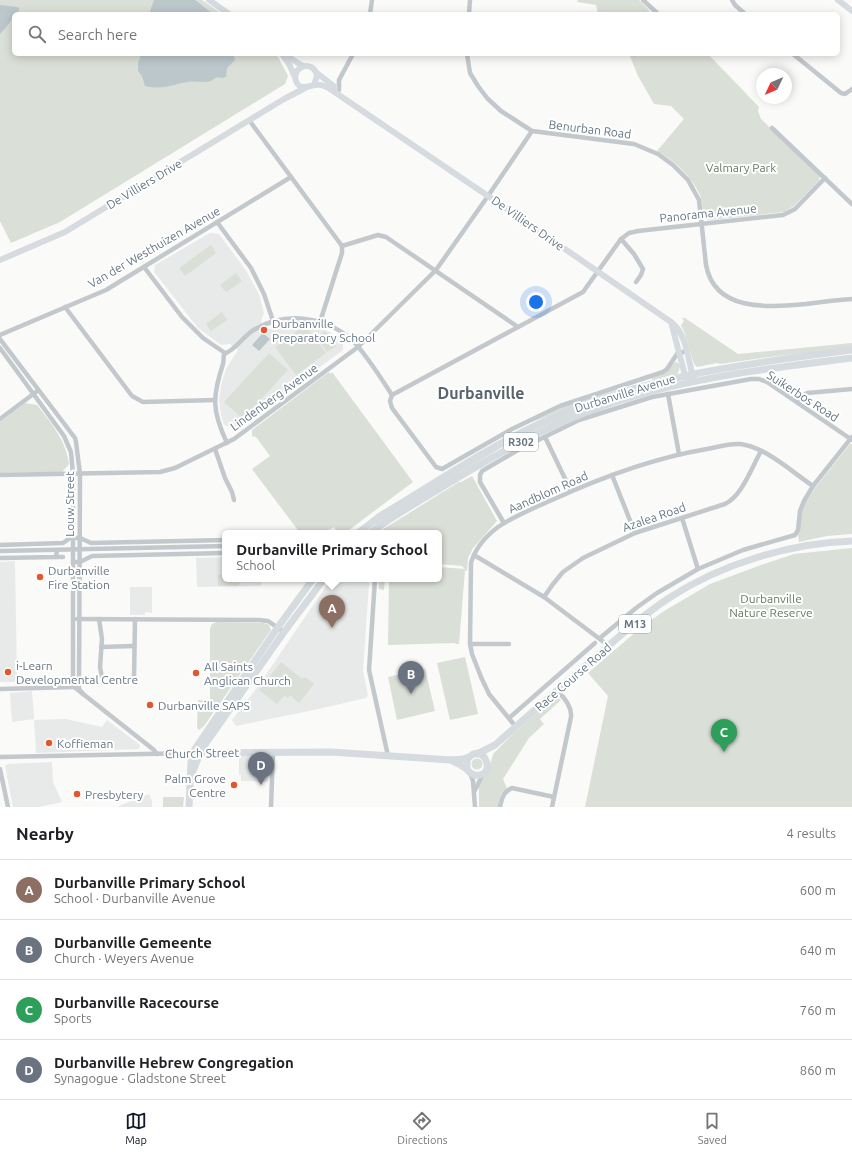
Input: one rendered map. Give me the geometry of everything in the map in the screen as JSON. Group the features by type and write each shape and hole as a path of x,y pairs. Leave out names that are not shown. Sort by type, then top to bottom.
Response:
{"main road":[{"name":"Durbanville Avenue","path":"362,530 395,507 493,447 538,424 602,398 689,374 763,361 852,350"},
{"name":"Durbanville Avenue","path":"375,530 499,453 554,425 608,404 691,382 758,370 852,358"},
{"name":"Race Course Road","path":"469,757 495,745 642,617 669,598 714,574 747,560 800,547 852,540"},
{"path":"189,807 191,762 278,627 311,582"},
{"path":"197,753 212,735 284,632 322,582"},
{"path":"212,735 212,743 215,747 235,752"},
{"name":"Race Course Road","path":"482,774 487,768 486,760 495,745"},
{"name":"Church Street","path":"197,753 330,752 451,760 463,760 469,757"},
{"path":"476,754 482,755 486,760"},
{"path":"468,771 466,762 469,757"},
{"name":"Church Street","path":"451,760 468,771"},
{"name":"M13","path":"468,771 476,775 482,774"}],"street":[{"path":"209,0 226,12"},
{"path":"370,12 372,0"},
{"path":"469,12 470,0"},
{"path":"643,0 655,12"},
{"path":"732,0 743,12"},
{"path":"838,0 852,11"},
{"path":"283,56 289,64 298,84 304,88 314,85 317,79 317,73 315,70 309,66 303,66 288,56"},
{"path":"339,90 339,80 352,56"},
{"path":"467,56 470,73 488,98 501,111 532,131"},
{"path":"795,56 839,92 845,94 852,89"},
{"path":"296,79 297,70 303,66"},
{"name":"De Villiers Drive","path":"317,73 384,124"},
{"name":"De Villiers Drive","path":"284,99 291,92 296,79"},
{"path":"328,82 339,80"},
{"name":"De Villiers Drive","path":"314,85 328,87 384,124 675,325 682,335 683,352 691,382"},
{"name":"De Villiers Drive","path":"0,260 65,232 304,88"},
{"path":"249,120 342,246 342,253 320,322"},
{"path":"772,128 852,204"},
{"name":"Benurban Road","path":"488,196 532,131 634,144 652,151 673,165 692,185 699,200 708,274 719,290 732,298 747,304 767,307 852,299"},
{"name":"Van der Westhuizen Avenue","path":"0,335 106,290 291,176"},
{"name":"Panorama Avenue","path":"620,239 634,231 780,216 787,214 795,209 825,178"},
{"name":"Lindenberg Avenue","path":"0,475 166,471 234,439 358,347 436,270 488,196"},
{"path":"217,222 251,268 264,294 273,321"},
{"path":"342,246 376,236 388,238 518,327"},
{"path":"636,282 643,271 642,267 634,254 620,239 583,292 392,394 390,402 392,408 436,467 442,469 496,438 560,406 663,372 667,369 677,354 683,352"},
{"path":"144,267 182,316 203,338 225,353"},
{"path":"65,307 132,396 144,402 215,400"},
{"path":"226,443 217,418 215,400 217,381 225,353 230,351 237,343 251,332 273,321 300,318 320,322 339,331 351,339 358,347 392,394"},
{"name":"Louw Street","path":"0,338 76,440 80,474 80,689"},
{"name":"Louw Street","path":"0,348 66,439 71,452 73,474 74,538 73,686"},
{"name":"Suikerbos Road","path":"504,523 480,482 479,477 484,470 518,450 579,420 652,397 756,378 767,382 851,438"},
{"path":"798,404 807,393 852,389"},
{"path":"0,419 39,390"},
{"path":"668,394 679,454"},
{"path":"545,437 571,491"},
{"path":"600,638 656,593 698,569 743,550 795,535 798,530 801,508 813,486 851,438"},
{"name":"Aandblom Road","path":"516,727 494,700 483,683 472,654 470,644 471,563 478,548 504,523 571,491 658,459 735,444 745,445 761,451 813,486"},
{"path":"215,449 234,500"},
{"name":"Azalea Road","path":"544,597 558,578 572,564 583,558 634,533 725,504 734,498 740,490 761,451"},
{"path":"612,476 634,533"},
{"path":"682,518 698,569"},
{"path":"0,545 63,543 70,538 80,538 91,543 222,540"},
{"path":"0,551 222,546"},
{"path":"56,557 57,550"},
{"path":"73,562 80,562 92,556 222,553"},
{"path":"474,555 544,597 609,646"},
{"path":"0,558 63,557"},
{"path":"375,582 369,670 388,756"},
{"path":"73,619 259,620 268,621 284,632"},
{"path":"99,619 102,639 100,667 103,683"},
{"path":"134,678 135,619"},
{"path":"508,718 595,643"},
{"path":"470,644 509,644"},
{"path":"101,647 134,646"},
{"path":"73,686 154,750 157,754"},
{"path":"0,689 73,686 80,689 83,694"},
{"path":"552,807 572,717 568,703 557,691"},
{"path":"271,807 272,752"},
{"name":"Church Street","path":"0,757 197,753"},
{"path":"0,770 8,807"},
{"path":"468,771 473,778 475,807"},
{"path":"474,792 482,774"},
{"path":"500,807 504,794 512,788 554,797"}],"shaded area":[{"path":"154,0 195,0 210,12 150,12"},
{"path":"0,5 19,8 18,12 12,12 12,19 0,34"},
{"path":"140,56 234,56 235,60 227,68 226,77 217,77 209,82 187,82 167,87 145,86 142,76 138,71"},
{"name":"Durbanville Preparatory School","path":"210,233 219,234 245,269 259,294 264,313 261,321 264,329 267,330 287,324 299,323 328,331 343,342 343,350 237,429 224,425 219,400 221,385 226,369 238,350 230,344 221,345 198,328 154,272 155,265"},
{"path":"263,333 270,339 259,351 252,345"},
{"path":"222,557 222,582 261,582 261,586 197,587 196,558"},
{"path":"15,561 17,682 0,682 0,562"},
{"path":"329,582 368,582 363,671 368,695 366,698 236,726 232,720 256,689"},
{"path":"130,587 152,587 152,613 145,612 145,615 130,615"},
{"path":"32,691 34,719 12,722 10,693"},
{"path":"65,719 102,727 107,720 140,745 139,749 36,753 34,720"},
{"path":"240,755 266,756 269,759 268,782 241,781 241,775 239,775"},
{"path":"52,762 53,782 62,802 39,807 13,807 5,766 8,764"},
{"path":"149,794 152,801 152,807 119,807 119,806"}],"green space":[{"path":"0,0 202,0 219,12 12,12 12,56 278,57 288,76 285,84 60,222 11,243 0,221"},
{"path":"578,0 639,0 650,12 598,12 596,5 577,2"},
{"name":"Valmary Park","path":"630,56 710,56 759,107 758,111 761,119 818,173 820,176 819,181 794,206 784,212 709,220 703,213 700,195 687,175 670,159 657,151 684,119 671,106 654,104 638,76"},
{"path":"211,245 216,253 185,276 179,268"},
{"path":"236,273 242,281 226,292 220,285"},
{"path":"222,312 227,320 211,331 206,324"},
{"path":"682,318 685,318 738,354 852,343 852,348 720,364 717,363 697,367 694,364 681,325 684,321"},
{"path":"305,325 326,353 296,375 275,347"},
{"path":"325,331 336,346 327,352 316,337"},
{"path":"269,353 288,370 243,419 224,402"},
{"path":"675,362 680,365 677,374 652,380 652,378 665,373"},
{"path":"329,372 330,374 332,372 413,482 349,530 336,530 334,527 328,530 298,530 252,469 270,456 256,437 252,436 252,430"},
{"path":"602,395 530,423 569,404"},
{"path":"25,403 37,405 52,425 65,447 69,464 62,472 0,473 0,422"},
{"path":"584,407 585,410 544,427 501,448 379,523 368,528 483,456 520,436"},
{"path":"850,444 852,444 852,534 827,536 799,542 798,535 804,505 815,488"},
{"path":"472,476 497,521 473,548 468,558 467,571 465,570 459,644 388,645 389,582 442,582 442,567 465,569 462,566 442,564 442,530 382,530"},
{"name":"Durbanville Nature Reserve","path":"852,548 852,807 585,807 608,696 588,673 638,630 664,611 710,584 794,554"},
{"path":"222,574 222,582 240,582 239,586 218,586 218,575"},
{"path":"378,582 385,582 384,590 379,589"},
{"path":"217,622 264,623 269,625 271,630 204,726 199,730 197,728 198,700 210,701 210,629 212,624"},
{"path":"465,657 478,714 450,720 437,663"},
{"path":"281,662 302,679 305,677 314,684 299,703 290,695 288,698 285,695 277,704 259,690"},
{"path":"425,669 435,711 397,720 388,677"},
{"path":"554,698 561,700 540,719 544,724 529,738 503,779 507,788 501,794 498,807 479,807 479,786 490,765 493,754 513,734"},
{"path":"477,758 481,760 483,764 481,768 477,770 473,768 471,764 473,760"},
{"path":"163,797 184,797 183,807 163,807"}],"place":[{"name":"Durbanville Preparatory School","path":"264,330"},
{"name":"Durbanville Fire Station","path":"40,577"},
{"name":"Durbanville Primary School","path":"332,628"},
{"name":"i-Learn Developmental Centre","path":"8,672"},
{"name":"All Saints Anglican Church","path":"196,673"},
{"name":"Durbanville Gemeente","path":"411,694"},
{"name":"Durbanville SAPS","path":"150,705"},
{"name":"Koffieman","path":"49,743"},
{"name":"Durbanville Racecourse","path":"724,752"},
{"name":"Palm Grove Centre","path":"234,785"},
{"name":"Durbanville Hebrew Congregation","path":"261,785"},
{"name":"Presbytery","path":"77,794"}],"district":[{"name":"Durbanville","path":"481,393"}]}
